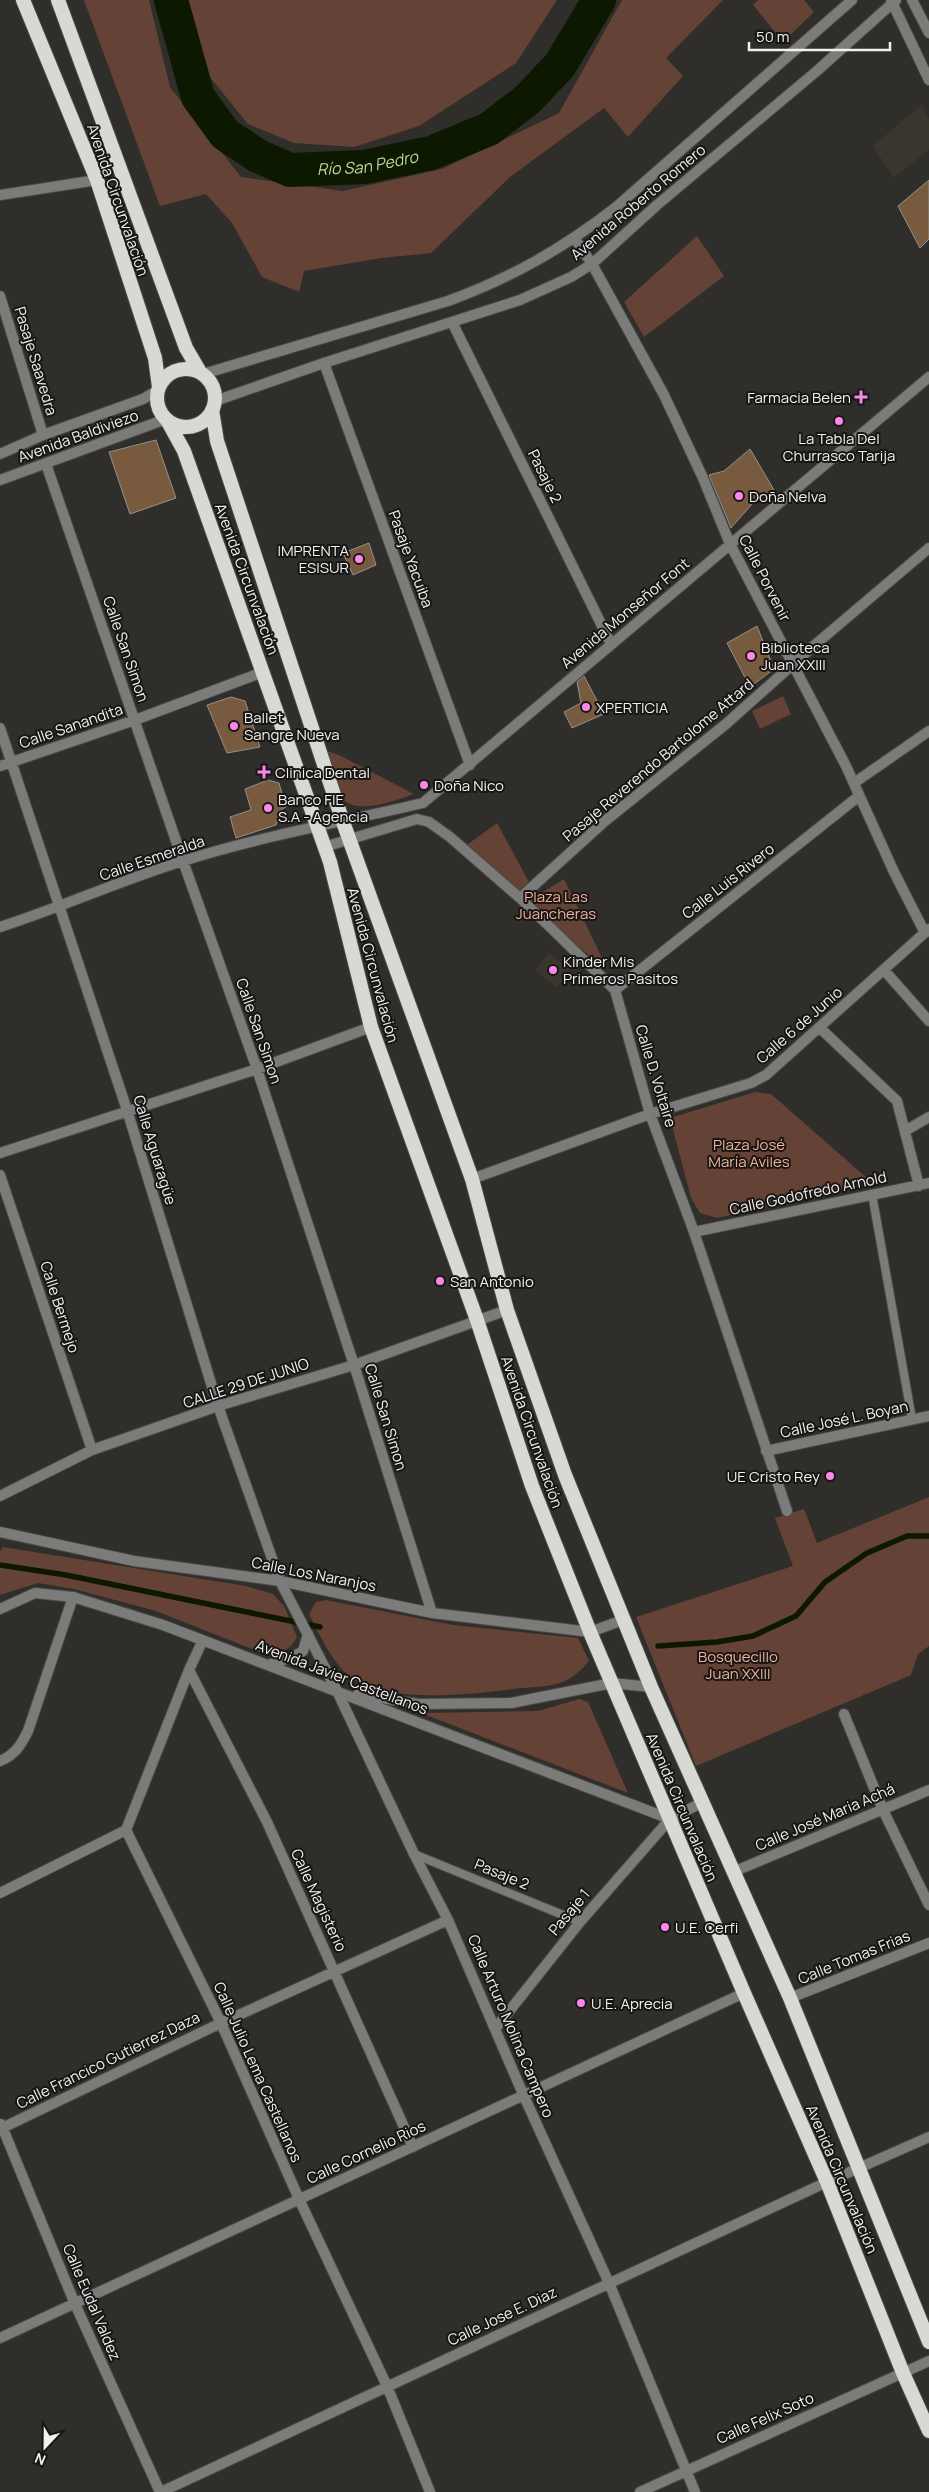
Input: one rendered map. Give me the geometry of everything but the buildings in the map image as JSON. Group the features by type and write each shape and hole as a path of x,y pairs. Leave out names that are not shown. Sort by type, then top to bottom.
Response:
{"highway":[{"name":"Avenida Circunvalación","path":"23,0 97,180 154,358 159,388"},
{"name":"Avenida Circunvalación","path":"58,0 186,348 201,373"},
{"path":"184,369 201,373 214,389 214,406 206,419 197,424 187,427 176,425 167,419 158,406 159,388 169,374 176,371 184,369"},
{"name":"Avenida Circunvalación","path":"214,406 217,441 342,822 472,1179 507,1310 565,1475 651,1687 701,1803 790,1998 929,2342"},
{"name":"Avenida Circunvalación","path":"167,419 184,451 317,826 371,1027 477,1320 532,1486 590,1632 827,2182 903,2373 929,2431"}],"street":[{"name":"Avenida Roberto Romero","path":"201,373 480,289 522,270 574,240 615,208 852,0"},
{"path":"912,0 929,33"},
{"path":"893,1 929,80"},
{"name":"Avenida Roberto Romero","path":"214,406 324,363 520,300 571,277 592,264 657,205 818,70 893,1"},
{"path":"0,194 97,180"},
{"name":"Calle Porvenir","path":"574,240 592,264 664,395 703,478 730,544 854,783 894,872 927,931"},
{"name":"Pasaje Saavedra","path":"0,296 43,435"},
{"name":"Pasaje 2","path":"452,322 611,644"},
{"name":"Pasaje Yacuiba","path":"324,363 470,765"},
{"name":"Avenida Monseñor Font","path":"317,826 423,803 929,377"},
{"name":"Avenida Baldiviezo","path":"0,454 43,435 143,399 159,388"},
{"name":"Avenida Baldiviezo","path":"0,480 167,419"},
{"name":"Calle San Simon","path":"46,464 182,861 257,1069 354,1365 432,1613"},
{"name":"Pasaje Reverendo Bartolome Attard","path":"520,898 605,821 726,724 929,548"},
{"name":"Calle Sanandita","path":"0,766 135,720 263,672"},
{"name":"Calle Aguaragüe","path":"0,728 58,908 127,1110 218,1406 280,1581"},
{"path":"854,783 929,731"},
{"name":"Calle Luis Rivero","path":"615,990 860,796"},
{"path":"324,848 417,819 429,822 450,837 520,898 615,990"},
{"name":"Calle Esmeralda","path":"0,927 58,908 182,861 317,826"},
{"name":"Calle 6 de Junio","path":"472,1179 650,1114 751,1083 766,1075 927,931"},
{"path":"884,970 929,1020"},
{"name":"Calle D. Voltaire","path":"615,990 650,1114 694,1232 787,1511"},
{"path":"0,1153 257,1069 371,1027"},
{"path":"820,1028 897,1101 905,1131 924,1184"},
{"path":"905,1131 929,1117"},
{"name":"Calle Bermejo","path":"0,1175 92,1450"},
{"name":"Calle Godofredo Arnold","path":"694,1232 924,1184"},
{"name":"CALLE 29 DE JUNIO","path":"0,1496 92,1450 218,1406 354,1365 507,1310"},
{"name":"Calle José L. Boyan","path":"766,1451 929,1416"},
{"name":"Calle Los Naranjos","path":"0,1532 134,1561 280,1581 432,1613 590,1632 623,1620"},
{"name":"Calle Arturo Molina Campero","path":"280,1581 338,1691 414,1854 448,1920 523,2094 609,2283 694,2492"},
{"name":"Avenida Javier Castellanos","path":"0,1609 35,1593 73,1597 163,1625 202,1642 338,1691 670,1819"},
{"path":"0,1762 20,1748 28,1731 73,1597"},
{"path":"268,1665 293,1657 303,1651 308,1634"},
{"path":"0,1894 126,1830 189,1670 202,1642"},
{"name":"Calle Magisterio","path":"189,1670 267,1822 413,2147"},
{"path":"338,1691 418,1704 511,1703 612,1683 651,1687"},
{"path":"844,1714 883,1810 929,1905"},
{"name":"Calle José Maria Achá","path":"733,1872 929,1790"},
{"path":"670,1819 701,1803"},
{"name":"Pasaje 1","path":"495,2029 580,1922 670,1819"},
{"name":"Calle Julio Lema Castellanos","path":"126,1830 221,2023 299,2199 387,2386 430,2492"},
{"name":"Calle Francico Gutierrez Daza","path":"1,2126 448,1920"},
{"name":"Calle Tomas Frias","path":"790,1998 929,1943"},
{"name":"Calle Cornelio Rios","path":"0,2338 744,1993"},
{"name":"Calle Eudal Valdez","path":"1,2126 75,2304 161,2492"},
{"name":"Calle Jose E. Diaz","path":"161,2492 827,2182 858,2170 929,2137"},
{"name":"Calle Felix Soto","path":"640,2492 929,2361"}],"lane":[{"path":"872,1194 912,1419"},
{"name":"Pasaje 2","path":"414,1854 580,1922"}],"shaded area":[{"path":"922,104 929,120 929,149 894,178 873,146"},
{"name":"Kinder Mis Primeros Pasitos","path":"549,953 570,971 556,988 535,969"}],"green space":[{"path":"84,0 149,0 170,87 241,177 343,191 442,169 559,113 622,0 723,0 666,58 683,76 628,137 604,108 510,177 431,253 381,258 304,271 299,292 262,277 232,223 206,194 160,206"},
{"path":"187,0 557,0 516,63 419,126 354,147 294,143 248,124 209,76"},
{"path":"758,0 804,0 814,12 783,42 753,5"},
{"path":"697,236 724,276 644,337 624,302"},
{"path":"783,696 791,714 760,729 752,711"},
{"path":"327,751 339,755 414,794 370,806 353,805 346,802 337,786"},
{"name":"Plaza Las Juancheras","path":"497,823 529,882 516,893 464,847"},
{"name":"Plaza Las Juancheras","path":"564,879 604,962 601,965 525,903"},
{"name":"Plaza José María Aviles","path":"755,1092 771,1094 868,1179 848,1188 717,1218 700,1213 691,1198 670,1118"},
{"name":"Bosquecillo Juan XXIII","path":"929,1497 929,1646 918,1654 911,1675 696,1766 636,1617 793,1566 775,1518 804,1509 817,1543"},
{"path":"3,1547 246,1586 273,1594 284,1606 297,1637 288,1648 275,1653 265,1654 156,1611 74,1589 38,1583 0,1595 0,1551"},
{"path":"326,1600 453,1625 578,1638 589,1661 568,1679 546,1686 456,1695 407,1694 384,1691 364,1685 348,1675 331,1654 309,1614 316,1602"},
{"path":"579,1699 588,1702 628,1793 421,1713 538,1711"}],"waterway":[{"name":"Río San Pedro","path":"171,0 198,97 225,134 258,156 290,170 364,167 431,153 489,129 528,99 560,65 599,0"},
{"path":"658,1646 717,1642 753,1636 796,1616 825,1582 867,1553 907,1536 929,1536"},
{"path":"0,1565 66,1575 320,1627"}],"place":[{"name":"Farmacia Belen","path":"861,397"},
{"name":"La Tabla Del Churrasco Tarija","path":"839,421"},
{"name":"Doña Nelva","path":"739,496"},
{"name":"IMPRENTA ESISUR","path":"359,559"},
{"name":"Biblioteca Juan XXlll","path":"751,656"},
{"name":"XPERTICIA","path":"586,707"},
{"name":"Ballet Sangre Nueva","path":"234,726"},
{"name":"Clinica Dental","path":"264,772"},
{"name":"Doña Nico","path":"424,785"},
{"name":"Banco FIE S.A - Agencia","path":"268,808"},
{"name":"Kinder Mis Primeros Pasitos","path":"553,970"},
{"name":"San Antonio","path":"440,1281"},
{"name":"UE Cristo Rey","path":"830,1476"},
{"name":"U.E. Cerfi","path":"665,1927"},
{"name":"U.E. Aprecia","path":"581,2003"}]}
